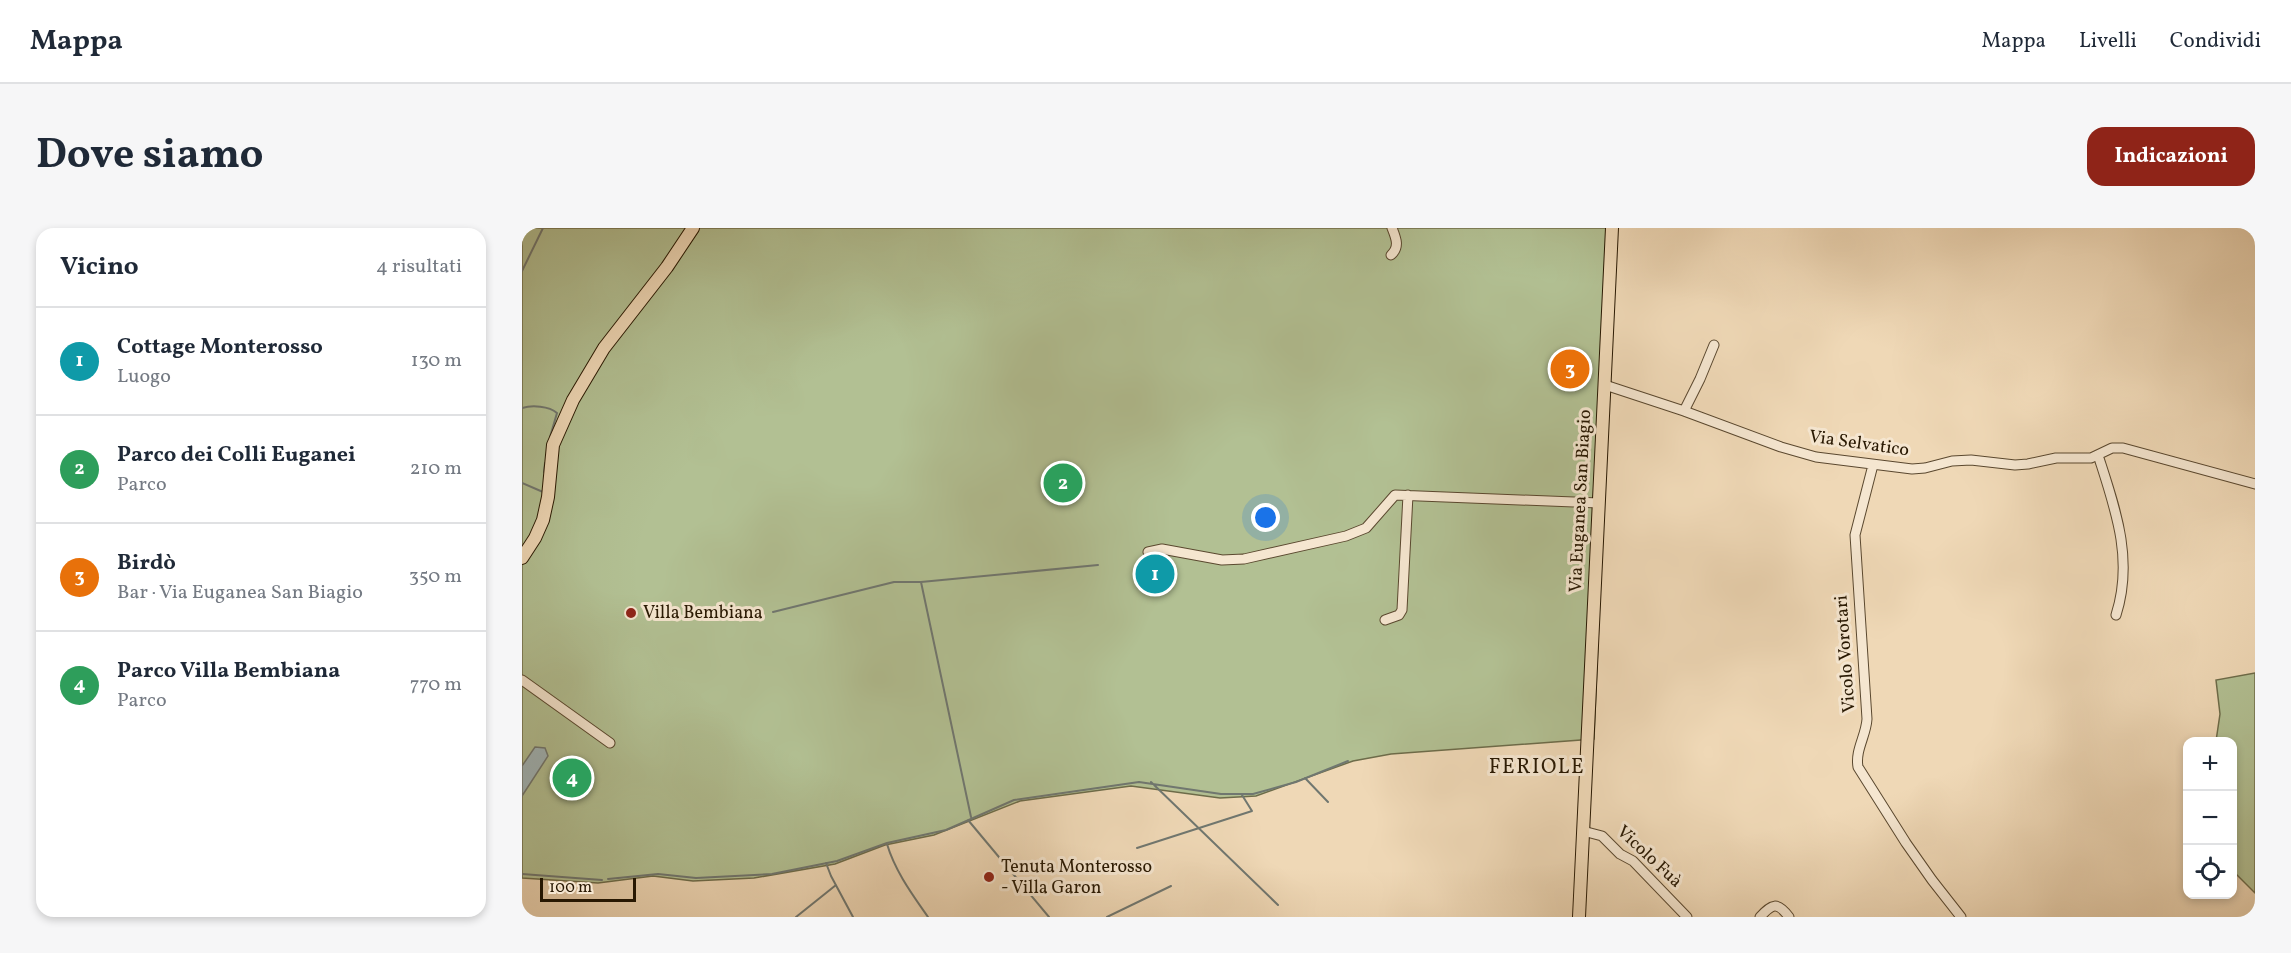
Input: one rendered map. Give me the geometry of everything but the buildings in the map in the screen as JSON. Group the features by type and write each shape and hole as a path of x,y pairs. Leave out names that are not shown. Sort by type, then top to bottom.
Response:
{"main road":[{"path":"522,558 543,520 554,445 573,400 604,348 667,267 693,228"},
{"name":"Via Euganea San Biagio","path":"1579,917 1612,228"}],"street":[{"path":"1391,255 1397,245 1392,228"},
{"path":"1684,411 1701,379 1714,345"},
{"name":"Via Selvatico","path":"1605,386 1816,457 1912,469 1952,461 1971,460 2015,465 2056,458 2091,458 2112,448 2124,448 2255,484"},
{"path":"2098,455 2119,521 2124,559 2122,596 2116,615"},
{"name":"Vicolo Vorotari","path":"1873,465 1855,535 1868,718 1857,759 1858,767 1905,843 1961,917"},
{"path":"1148,552 1162,549 1222,560 1244,559 1346,536 1366,528 1395,495 1599,503"},
{"path":"1385,620 1399,615 1402,610 1408,495"},
{"path":"522,680 610,743"},
{"name":"Vicolo Fuà","path":"1583,831 1602,836 1620,854 1633,861 1687,917"},
{"path":"1760,917 1774,905 1784,910 1789,917"}],"green space":[{"path":"522,228 1615,228 1594,739 1391,754 1353,761 1256,796 1220,798 1131,786 1020,801 934,835 885,845 835,864 754,878 693,881 653,876 598,883 522,878"},
{"path":"2255,673 2255,893 2237,875 2237,737 2217,737 2220,714 2216,680"}],"water":[{"path":"535,747 545,748 548,756 522,796 522,766"}],"waterway":[{"path":"522,271 543,228"},
{"path":"522,408 540,407 557,413 550,437"},
{"path":"544,472 545,463"},
{"path":"522,483 543,492"},
{"path":"773,612 894,582 921,582 1098,565"},
{"path":"921,582 971,817"},
{"path":"608,879 658,874 696,878 772,874 837,861 887,843 946,830 1014,800 1139,782 1221,794 1253,794 1296,782 1348,761"},
{"path":"1305,778 1328,802"},
{"path":"1151,782 1278,905"},
{"path":"1137,848 1252,811 1242,795"},
{"path":"968,820 1049,917"},
{"path":"887,844 899,873 928,917"},
{"path":"826,863 853,917"},
{"path":"522,874 602,880"},
{"path":"796,917 836,885"},
{"path":"1107,917 1171,886"}],"place":[{"name":"Birdò","path":"1570,369"},
{"name":"Parco dei Colli Euganei","path":"1063,483"},
{"name":"Cottage Monterosso","path":"1155,574"},
{"name":"Villa Bembiana","path":"631,613"},
{"name":"Parco Villa Bembiana","path":"572,778"},
{"name":"Tenuta Monterosso - Villa Garon","path":"989,877"}],"district":[{"name":"FERIOLE","path":"1537,767"}]}
